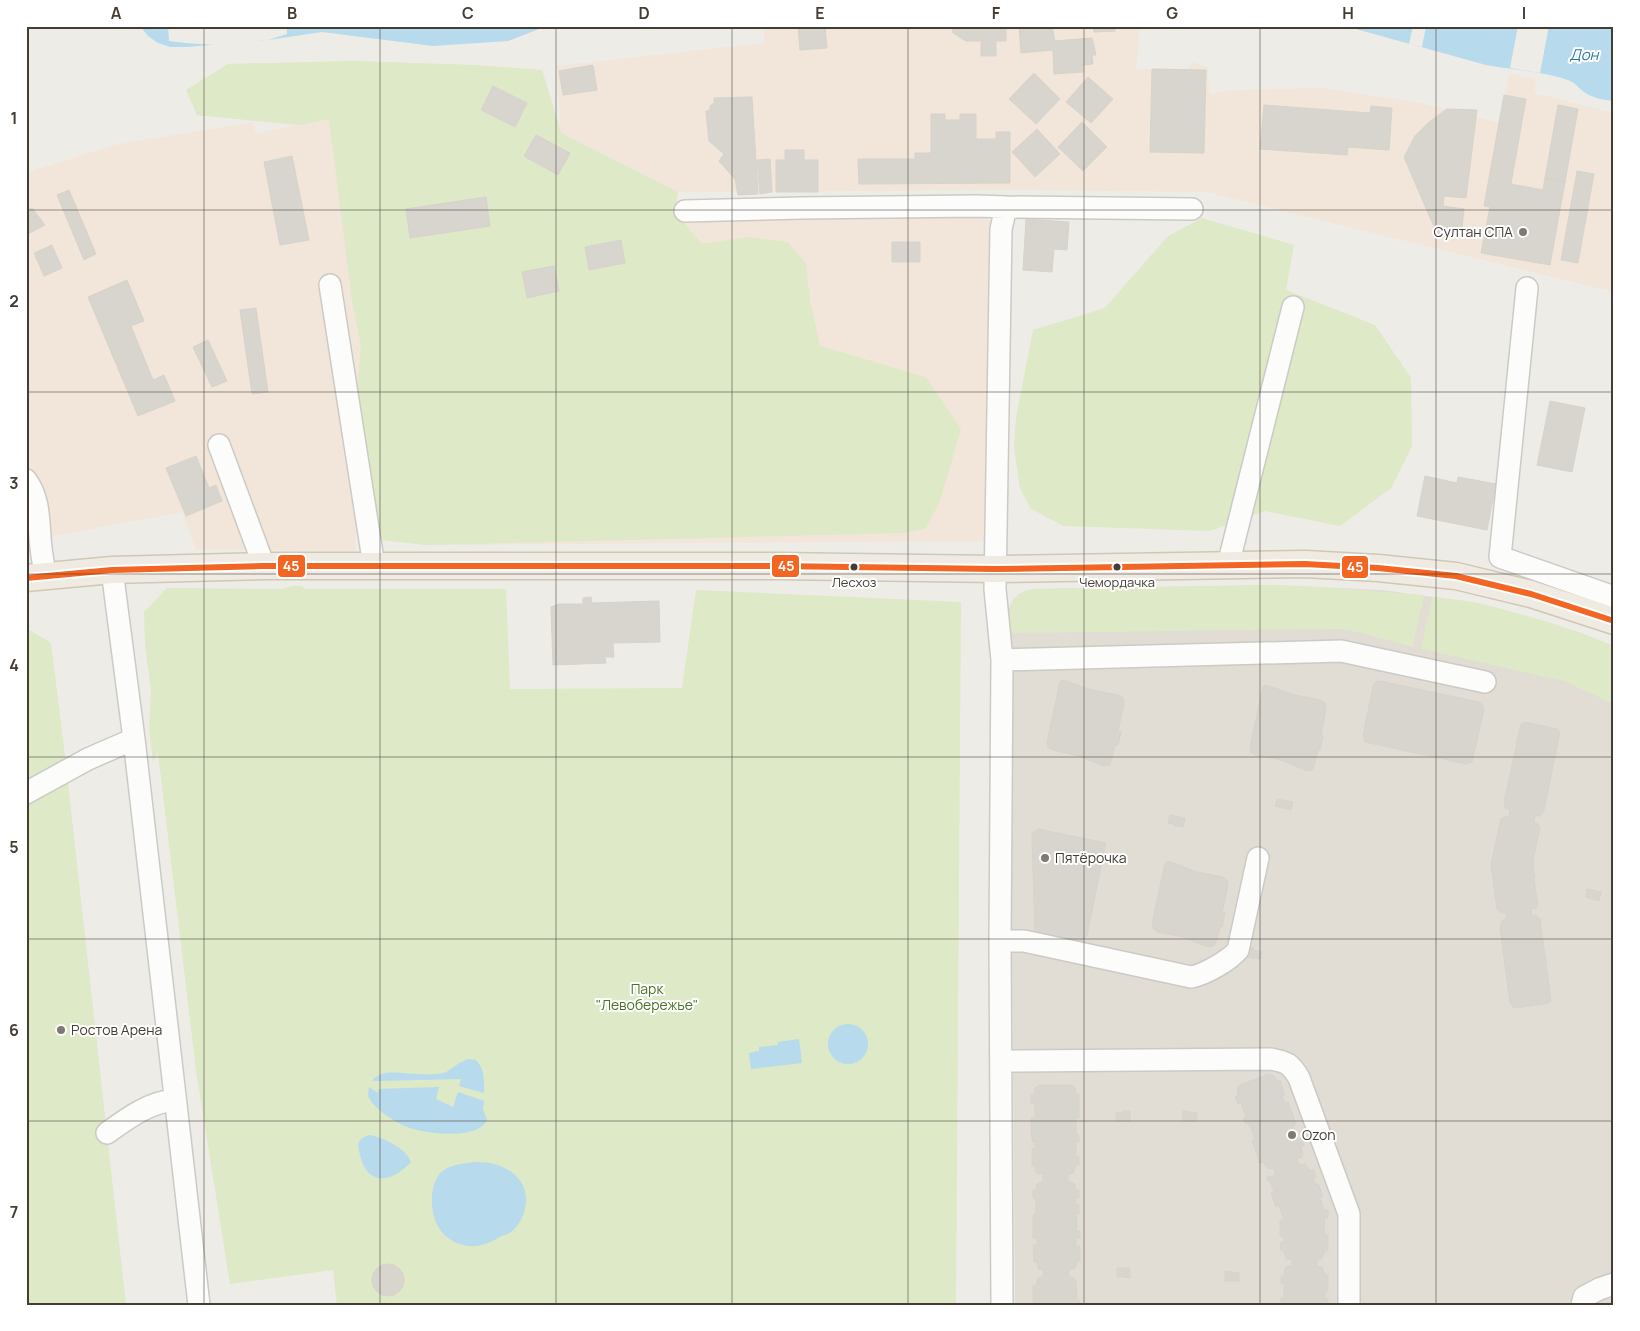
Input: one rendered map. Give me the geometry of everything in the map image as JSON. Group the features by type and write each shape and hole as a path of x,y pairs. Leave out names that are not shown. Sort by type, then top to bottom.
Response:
{"main road":[{"path":"36,577 112,570 264,566 776,566 996,569 1305,564 1378,568 1456,576 1531,594 1614,621"}],"street":[{"path":"684,211 977,206 1192,209"},
{"path":"1002,1305 1000,941 1002,660 996,569 1001,229 1006,207"},
{"path":"330,285 374,566"},
{"path":"1528,288 1500,557 1614,597"},
{"path":"1228,565 1294,307"},
{"path":"219,445 264,566"},
{"path":"26,480 32,489 38,506 41,549 36,577"},
{"path":"112,570 134,739 199,1305"},
{"path":"1002,660 1341,651 1485,682"},
{"path":"26,794 88,759 134,739"},
{"path":"1000,941 1024,941 1191,977 1198,976 1233,957 1238,950 1258,858"},
{"path":"1002,1061 1271,1059 1284,1061 1293,1067 1300,1078 1348,1214 1349,1305"},
{"path":"107,1133 135,1113 164,1101 175,1100"},
{"path":"1582,1305 1584,1298 1599,1288 1614,1284"}],"shaded area":[{"path":"763,26 1140,26 1136,69 1187,70 1192,62 1208,67 1209,94 1238,90 1323,88 1420,103 1500,123 1509,74 1536,79 1534,93 1614,113 1614,292 1206,192 1015,190 678,192 675,212 979,210 1001,233 987,541 427,545 382,540 377,507 357,511 355,551 196,549 182,512 26,541 26,173 114,145 253,122 255,134 297,125 197,115 186,90 228,64 353,61 474,65 542,70 561,130 556,66 764,43"},
{"path":"1274,585 1382,590 1477,603 1578,632 1614,646 1614,1305 1015,1305 1009,609 1013,600 1019,594 1035,589"}],"green space":[{"path":"353,61 474,65 542,70 561,133 678,192 675,213 702,244 749,237 788,242 806,264 810,300 820,346 926,377 961,429 940,501 926,528 903,533 427,545 382,540 357,394 361,346 352,301 329,119 300,125 197,115 186,90 228,64"},
{"path":"1202,218 1294,245 1286,290 1375,325 1411,378 1412,446 1391,488 1340,526 1265,511 1210,531 1063,526 1030,508 1020,488 1014,447 1016,417 1033,330 1105,308 1168,236"},
{"path":"1274,585 1424,595 1413,647 1341,629 1009,633 1010,610 1014,599 1026,591 1035,589"},
{"name":"Парк \"Левобережье\"","path":"302,586 305,589 506,589 510,689 682,688 696,590 961,602 956,1305 337,1305 333,1270 230,1284 196,1070 158,753 153,761 149,729 151,690 145,645 144,612 167,588 281,589"},
{"path":"1432,597 1478,603 1512,612 1564,627 1614,646 1614,704 1564,681 1421,649"},
{"name":"Ростов Арена","path":"26,628 51,643 126,1305 26,1305"}],"water":[{"path":"140,26 541,26 539,29 508,41 433,46 322,32 268,40 170,47 158,43 148,36"},
{"name":"Дон","path":"1345,26 1614,26 1614,101 1591,96 1570,81 1558,77 1486,65"},
{"path":"852,1024 859,1027 865,1033 868,1044 867,1052 859,1061 852,1064 844,1064 837,1061 829,1052 828,1040 831,1033 840,1025"},
{"path":"799,1039 802,1063 751,1069 749,1053 759,1051 759,1047 778,1045 778,1042"},
{"path":"468,1059 476,1060 481,1067 484,1093 459,1086 461,1079 372,1081 381,1074 387,1073 441,1074"},
{"path":"369,1087 378,1093 379,1089 439,1087 436,1099 453,1107 458,1092 484,1101 483,1109 487,1120 474,1131 463,1133 428,1132 410,1128 386,1115 374,1105 368,1095"},
{"path":"370,1135 394,1144 404,1152 411,1162 404,1169 389,1177 375,1177 364,1166 358,1147 360,1140"},
{"path":"476,1162 486,1162 505,1168 513,1173 520,1180 526,1198 523,1216 511,1232 484,1244 469,1246 452,1241 440,1230 432,1207 432,1195 435,1181 445,1169"}],"pier":[{"path":"168,26 287,26 287,34 268,40 239,43 215,45 185,43 169,41"},
{"path":"1413,26 1426,26 1422,47 1409,44"},
{"path":"1518,26 1549,26 1540,73 1510,68"}],"building":[{"path":"798,26 825,26 827,48 800,50"},
{"path":"952,26 1006,26 1006,41 996,41 996,56 981,56 981,41 966,41 953,33"},
{"path":"1019,26 1052,26 1055,41 1092,38 1096,55 1092,55 1093,64 1083,65 1083,72 1054,74 1053,50 1021,53"},
{"path":"1093,26 1114,26 1115,31 1094,32"},
{"path":"593,65 597,90 563,95 559,71"},
{"path":"1152,69 1206,70 1204,153 1150,152"},
{"path":"1034,73 1060,99 1036,124 1009,99"},
{"path":"1088,77 1113,99 1091,123 1066,102"},
{"path":"493,86 527,103 515,127 481,110"},
{"path":"1504,95 1526,99 1511,184 1543,190 1545,178 1565,182 1550,265 1481,253 1490,207 1484,206"},
{"path":"752,97 758,194 738,195 735,179 719,161 724,154 709,141 706,111 710,110 710,106 714,103 714,98"},
{"path":"1264,105 1370,113 1371,106 1392,108 1389,150 1348,147 1347,155 1260,149"},
{"path":"1558,105 1578,109 1565,182 1545,178"},
{"path":"1447,109 1477,110 1466,198 1444,196 1443,206 1464,209 1461,237 1438,236 1404,157 1415,136 1428,123"},
{"path":"931,114 945,114 945,120 960,120 960,114 976,114 976,139 996,139 996,132 1010,132 1010,183 859,184 858,159 915,159 915,153 931,153"},
{"path":"1082,122 1107,147 1083,171 1058,147"},
{"path":"1037,129 1060,154 1035,177 1012,152"},
{"path":"536,135 570,153 558,175 524,156"},
{"path":"785,150 804,150 804,160 818,160 818,192 776,192 776,160 785,160"},
{"path":"292,156 309,240 280,245 264,162"},
{"path":"770,159 772,192 760,194 757,160"},
{"path":"1577,171 1594,174 1578,263 1561,260"},
{"path":"69,190 96,254 84,260 57,195"},
{"path":"486,197 490,226 410,238 406,209"},
{"path":"32,208 45,225 26,235 26,211"},
{"path":"1026,219 1069,222 1067,250 1054,249 1052,272 1023,270"},
{"path":"621,240 625,263 589,270 585,247"},
{"path":"892,242 920,242 920,262 892,262"},
{"path":"52,245 62,268 44,276 34,253"},
{"path":"554,266 559,291 527,298 522,272"},
{"path":"127,280 144,321 131,326 153,380 164,375 175,401 138,416 88,297"},
{"path":"256,308 268,392 252,394 240,310"},
{"path":"208,340 227,381 212,387 193,347"},
{"path":"1550,401 1585,408 1572,472 1537,465"},
{"path":"196,456 209,488 216,485 222,501 186,516 166,468"},
{"path":"1425,476 1457,483 1458,477 1496,484 1487,530 1417,516"},
{"path":"591,597 592,603 659,601 660,642 613,643 614,657 605,657 606,663 553,665 551,607 559,604 583,604 583,598"},
{"path":"1063,680 1123,698 1124,704 1118,731 1121,732 1118,745 1115,745 1110,765 1103,766 1079,756 1048,747 1047,742 1060,682"},
{"path":"1380,681 1482,704 1484,709 1472,762 1466,764 1365,742 1363,736 1373,686 1376,682"},
{"path":"1266,685 1295,695 1321,700 1325,703 1326,709 1321,736 1323,736 1312,770 1307,771 1281,760 1255,755 1251,752 1250,747 1263,687"},
{"path":"1525,722 1557,729 1560,733 1544,810 1540,816 1535,815 1534,822 1540,828 1533,860 1538,904 1536,908 1531,909 1532,916 1537,916 1540,919 1551,1001 1549,1003 1517,1008 1513,1007 1510,1002 1500,928 1502,921 1506,919 1506,913 1501,913 1497,909 1491,864 1501,819 1509,817 1510,810 1505,808 1504,802 1521,724"},
{"path":"1277,799 1293,802 1291,810 1275,806"},
{"path":"1170,815 1185,818 1183,827 1168,823"},
{"path":"1038,829 1106,843 1087,935 1083,940 1076,942 1040,934 1035,931 1032,834"},
{"path":"1168,861 1197,872 1223,877 1227,880 1228,885 1222,913 1225,913 1222,927 1220,926 1216,943 1213,946 1208,947 1183,937 1157,932 1153,928 1152,923 1165,864"},
{"path":"1587,889 1601,892 1599,901 1586,897"},
{"path":"1248,947 1262,952 1260,959 1246,957"},
{"path":"1269,1074 1274,1076 1277,1081 1280,1080 1285,1095 1282,1096 1285,1103 1288,1102 1296,1124 1293,1125 1298,1139 1301,1138 1304,1146 1301,1147 1302,1157 1297,1159 1300,1165 1305,1164 1310,1171 1313,1170 1316,1177 1313,1178 1315,1184 1318,1184 1323,1196 1320,1197 1324,1210 1328,1210 1328,1218 1325,1218 1324,1225 1325,1235 1328,1235 1328,1251 1325,1251 1322,1259 1317,1259 1317,1266 1322,1267 1325,1275 1328,1275 1328,1291 1325,1291 1325,1299 1328,1299 1328,1305 1281,1305 1281,1298 1284,1298 1284,1283 1281,1284 1281,1276 1284,1276 1286,1267 1292,1266 1292,1260 1286,1259 1284,1251 1281,1251 1280,1243 1284,1242 1284,1236 1280,1236 1280,1220 1284,1220 1279,1206 1276,1207 1271,1193 1274,1192 1270,1181 1267,1180 1268,1176 1271,1177 1276,1174 1273,1168 1268,1169 1263,1162 1260,1163 1252,1141 1255,1139 1252,1131 1243,1118 1246,1117 1241,1103 1238,1104 1235,1097 1238,1095 1237,1088 1240,1085"},
{"path":"1039,1085 1072,1085 1075,1088 1076,1094 1079,1094 1079,1118 1076,1118 1076,1135 1079,1135 1079,1142 1076,1142 1076,1157 1079,1157 1079,1165 1076,1165 1073,1173 1068,1174 1068,1181 1074,1183 1076,1190 1079,1190 1079,1198 1076,1198 1076,1205 1079,1205 1079,1214 1076,1214 1076,1231 1080,1231 1080,1238 1076,1238 1076,1244 1080,1246 1080,1261 1077,1261 1075,1268 1069,1270 1069,1277 1074,1278 1076,1281 1077,1300 1080,1301 1080,1305 1036,1305 1036,1302 1033,1302 1033,1285 1036,1286 1038,1278 1043,1277 1043,1270 1038,1269 1037,1262 1034,1262 1033,1245 1037,1245 1037,1239 1033,1238 1033,1215 1036,1214 1036,1200 1033,1198 1033,1190 1036,1190 1037,1184 1043,1181 1043,1174 1038,1174 1035,1166 1032,1166 1032,1149 1035,1148 1035,1142 1032,1142 1031,1118 1035,1117 1035,1104 1031,1103 1031,1095 1034,1095 1035,1088"},
{"path":"1122,1111 1130,1111 1130,1121 1116,1121 1116,1113 1122,1113"},
{"path":"1183,1111 1197,1113 1197,1121 1183,1121"},
{"path":"388,1264 394,1265 399,1269 403,1274 403,1286 399,1291 394,1295 388,1296 382,1295 377,1291 373,1286 372,1280 373,1274 377,1269 382,1265"},
{"path":"1117,1268 1130,1268 1130,1278 1117,1276"},
{"path":"1225,1271 1239,1273 1239,1281 1225,1281"}],"transit line":[{"name":"45","path":"26,578 112,570 264,566 776,566 996,569 1305,564 1378,568 1456,576 1531,594 1614,621"}],"place":[{"name":"Султан СПА","path":"1523,232"},
{"name":"Лесхоз","path":"854,567"},
{"name":"Чемордачка","path":"1117,567"},
{"name":"Пятёрочка","path":"1045,858"},
{"name":"Ростов Арена","path":"61,1030"},
{"name":"Ozon","path":"1292,1135"}]}
